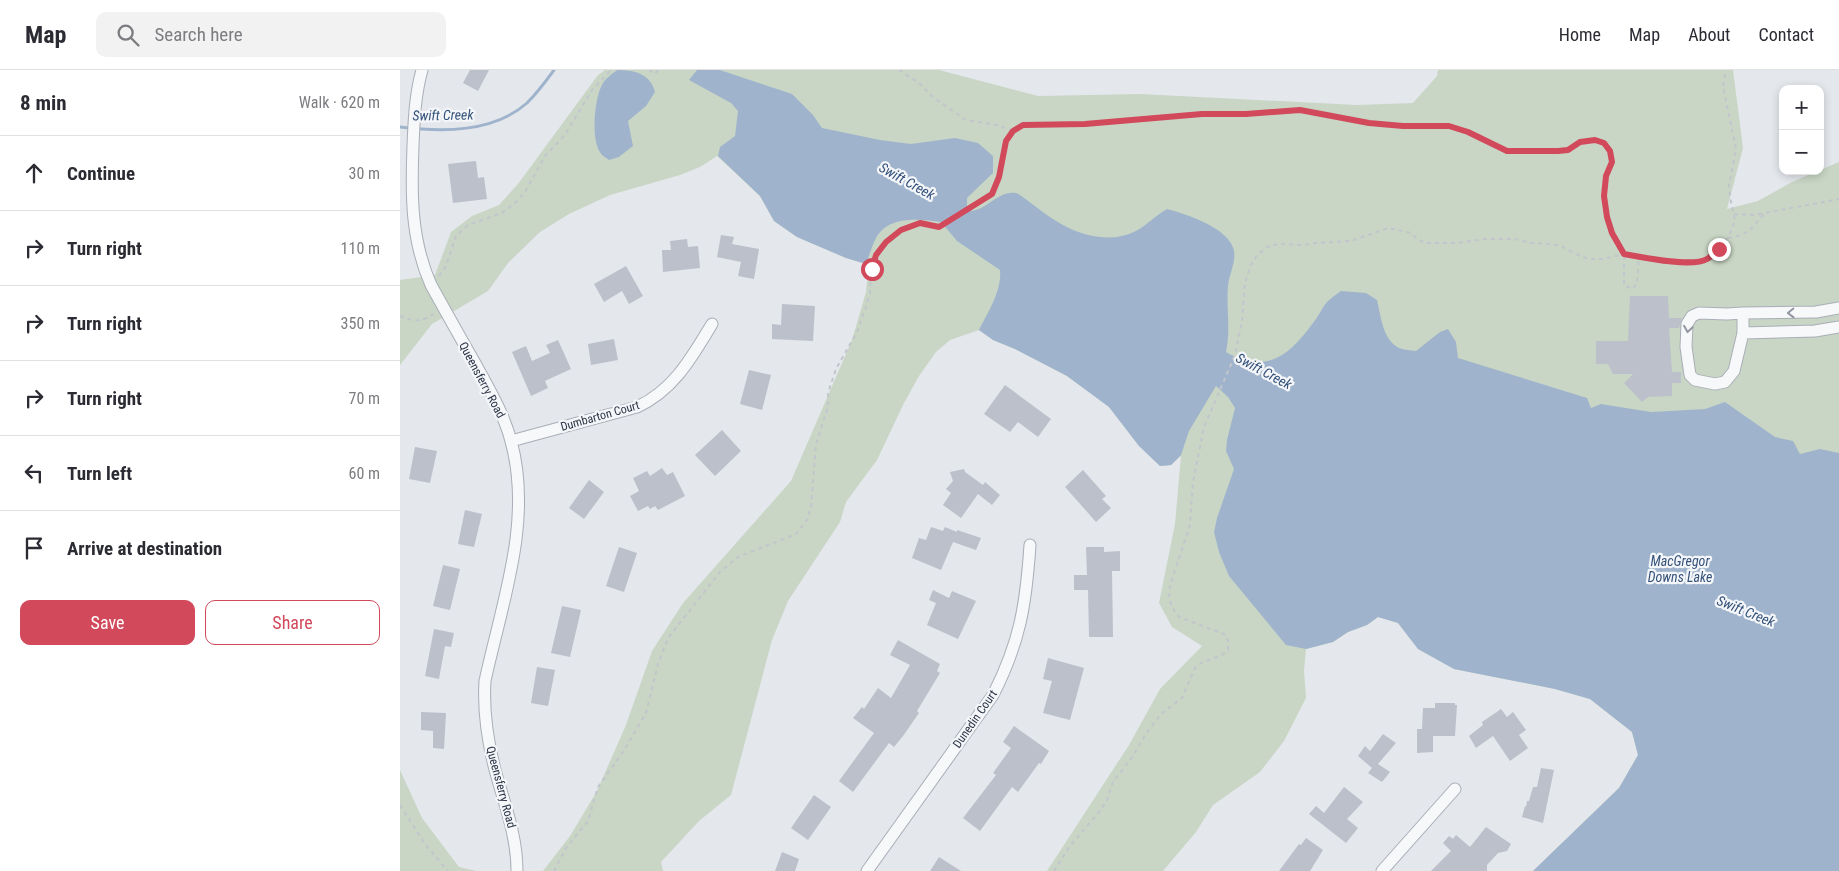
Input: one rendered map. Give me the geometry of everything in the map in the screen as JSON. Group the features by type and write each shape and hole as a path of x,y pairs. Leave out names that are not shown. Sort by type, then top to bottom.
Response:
{"street":[{"name":"Queensferry Road","path":"422,70 414,114 412,166 413,220 416,240 425,272 498,404 511,441 517,477 519,513 512,563 485,681 484,709 491,752 513,834 517,871"},
{"path":"400,166 412,166"},
{"path":"1743,313 1743,333 1734,371 1725,382 1715,384 1695,380 1690,375 1687,360 1686,332 1687,324 1692,316 1699,313 1743,313 1807,313 1839,308"},
{"name":"Dumbarton Court","path":"511,441 636,407 649,401 660,394 686,367 712,324"},
{"path":"1743,333 1815,331 1839,327"},
{"name":"Dunedin Court","path":"868,871 993,695 1004,674 1019,631 1024,609 1030,545"},
{"path":"1382,871 1455,789"}],"path":[{"path":"438,278 446,266 456,236 468,226 502,213 517,202 525,192 545,156 565,135 592,90 611,70"},
{"path":"649,70 655,74 658,70"},
{"path":"898,70 920,83 934,98 966,120 1013,131"},
{"path":"1054,871 1070,846 1100,811 1107,800 1113,782 1133,756 1145,735 1161,714 1182,698 1195,668 1201,663 1222,655 1228,650 1228,641 1224,634 1179,617 1172,607 1170,585 1190,525 1193,482 1199,443 1216,397 1235,355 1242,320 1245,283 1250,267 1257,255 1268,247 1278,244 1304,245 1350,241 1388,228 1408,232 1424,243 1514,239 1561,246 1582,257 1591,259 1603,259 1624,254 1693,263 1706,260 1728,238 1735,220 1729,186 1736,149 1723,86 1726,70"},
{"path":"554,871 566,848 588,821 598,787 623,752 646,713 658,664 668,638 720,572 738,557 796,534 807,520 811,508 816,444 828,407 828,393 836,369 857,332 866,307 876,255 886,242 901,230 920,223 939,227 992,194 1006,141 1013,131 1023,125 1085,124 1202,114 1246,114 1300,110 1369,123 1403,126 1449,126 1468,132 1507,151 1568,150 1580,142 1595,140 1604,143 1611,157 1612,162 1606,176 1605,203 1612,233 1624,254 1624,282 1628,288 1633,289 1637,282 1639,257"},
{"path":"1734,214 1754,215 1839,199"},
{"path":"1728,238 1741,236 1750,231 1764,213"},
{"path":"400,316 417,321 427,319 438,311"},
{"path":"400,804 425,844 448,871"}],"green space":[{"path":"605,70 939,70 1038,96 1140,94 1357,105 1413,103 1437,76 1438,70 1733,70 1743,148 1727,209 1758,201 1808,175 1824,175 1824,168 1839,162 1839,871 1533,871 1619,788 1638,755 1632,732 1590,699 1555,689 1454,669 1418,649 1398,623 1378,617 1367,625 1348,632 1333,642 1306,649 1304,670 1306,698 1284,741 1260,772 1213,805 1196,832 1163,871 1047,871 1129,745 1160,689 1202,646 1172,627 1159,603 1175,524 1181,456 1171,465 1160,466 1139,446 1109,407 1067,376 1015,349 993,340 979,330 950,340 936,352 919,376 877,460 846,502 840,522 788,601 772,640 731,795 699,821 661,862 663,871 543,871 570,836 597,791 626,725 652,651 683,603 791,481 852,340 866,292 868,271 866,264 846,258 797,237 774,221 760,196 717,156 700,167 680,175 610,195 569,214 540,232 508,263 488,291 432,324 400,365 400,280 435,275 451,232 472,216 499,205 518,184 598,75"},
{"path":"400,770 422,818 459,867 476,871 400,871"}],"water":[{"path":"617,70 640,74 649,81 655,92 646,106 628,121 633,146 619,157 609,160 598,149 595,120 597,98 603,83"},
{"name":"MacGregor Downs Lake","path":"697,70 720,70 792,94 813,115 822,128 880,140 911,144 955,138 978,143 993,156 993,173 967,198 967,206 971,211 983,207 1004,194 1016,193 1067,227 1078,232 1101,237 1125,235 1136,231 1167,209 1206,223 1225,235 1234,251 1234,260 1228,286 1226,352 1240,359 1265,362 1276,358 1295,345 1326,303 1334,296 1341,291 1366,293 1377,300 1386,334 1389,340 1399,348 1416,351 1440,332 1448,329 1456,342 1458,358 1587,398 1591,408 1601,404 1651,412 1705,409 1725,402 1775,437 1793,441 1800,454 1820,449 1839,453 1839,871 1533,871 1619,788 1638,755 1632,732 1590,699 1555,689 1454,669 1418,649 1398,623 1378,617 1367,625 1348,632 1333,642 1306,649 1286,645 1229,576 1219,552 1214,532 1234,469 1226,451 1235,408 1228,397 1216,386 1189,431 1181,455 1171,465 1160,466 1139,446 1109,407 1067,376 1015,349 993,340 979,330 997,293 1000,270 957,241 941,222 905,220 889,225 876,238 866,264 846,258 797,237 774,221 760,196 718,156 720,147 735,136 738,111 731,103 689,80"}],"building":[{"path":"470,70 489,70 478,91 463,83"},
{"path":"476,161 478,178 484,177 487,199 453,203 448,164"},
{"path":"721,235 734,237 732,244 759,249 754,279 738,276 741,262 717,257"},
{"path":"687,239 688,247 698,246 700,268 663,272 662,250 671,250 670,241"},
{"path":"626,266 643,296 629,304 622,291 604,302 594,284"},
{"path":"1630,296 1668,296 1669,318 1682,318 1679,328 1669,328 1672,372 1681,372 1681,383 1672,383 1672,396 1648,397 1642,402 1624,383 1633,374 1613,374 1608,364 1596,364 1596,341 1628,341"},
{"path":"782,304 815,306 813,341 772,339 772,324 781,325"},
{"path":"614,339 618,360 591,365 588,344"},
{"path":"558,340 571,369 545,381 548,388 531,396 512,352 526,346 532,361 550,353 546,345"},
{"path":"749,370 771,375 762,410 740,404"},
{"path":"1005,385 1051,419 1038,437 1018,422 1010,432 984,414"},
{"path":"722,430 741,451 715,476 695,455"},
{"path":"415,447 437,451 430,483 409,479"},
{"path":"662,468 667,475 673,472 685,496 658,510 655,506 650,509 648,506 638,511 630,496 639,491 633,478 647,471 650,476"},
{"path":"964,469 965,472 983,485 985,482 1000,495 992,505 978,494 961,518 943,505 951,493 946,489 953,481 950,472"},
{"path":"1083,470 1106,496 1102,499 1111,508 1096,522 1065,487"},
{"path":"589,480 604,492 584,519 569,508"},
{"path":"465,510 482,514 474,547 458,544"},
{"path":"931,527 943,531 945,527 981,538 976,550 953,542 941,570 912,558 919,538 926,540"},
{"path":"619,547 637,553 624,592 606,586"},
{"path":"1086,547 1104,547 1104,552 1120,551 1120,571 1112,571 1113,637 1089,637 1088,590 1074,590 1074,575 1087,575"},
{"path":"443,565 460,569 450,610 433,606"},
{"path":"933,590 949,598 952,591 976,601 958,639 927,625 936,603 929,600"},
{"path":"562,606 581,610 570,657 551,653"},
{"path":"434,629 454,633 451,647 445,646 439,679 425,676"},
{"path":"898,640 940,664 937,671 940,673 917,711 919,713 903,736 894,747 889,743 853,792 839,781 874,733 853,718 862,707 864,709 878,688 891,698 910,665 890,655"},
{"path":"1048,658 1084,668 1070,720 1043,713 1052,681 1043,679"},
{"path":"537,667 555,670 548,706 531,703"},
{"path":"1435,703 1455,703 1457,705 1455,736 1433,736 1433,752 1417,753 1417,729 1422,729 1423,708 1435,708"},
{"path":"1501,709 1507,717 1513,712 1526,730 1519,735 1528,748 1510,761 1493,736 1476,748 1469,736 1483,725 1482,722"},
{"path":"421,712 446,713 444,749 433,748 433,731 421,730"},
{"path":"1014,726 1049,751 1018,792 1012,787 980,831 963,818 996,775 993,773 1011,748 1003,742"},
{"path":"1383,734 1396,743 1378,764 1390,772 1382,782 1368,773 1372,768 1358,756 1365,746 1370,751"},
{"path":"1541,768 1554,770 1543,823 1522,817 1533,787 1537,787"},
{"path":"1344,787 1363,802 1347,819 1358,828 1346,843 1309,814 1316,806 1324,813"},
{"path":"814,795 831,807 808,840 791,828"},
{"path":"1486,827 1511,844 1507,851 1498,853 1487,865 1487,871 1431,871 1451,851 1443,843 1449,836 1453,839 1456,835 1470,847"},
{"path":"1306,838 1323,850 1310,871 1279,871 1299,844 1301,845"},
{"path":"782,852 799,859 795,871 775,871"},
{"path":"939,857 961,871 930,871"}],"waterway":[{"name":"Swift Creek","path":"400,127 450,130 483,125 499,120 514,113 527,103 554,70"}],"route":[{"path":"872,269 876,255 886,242 901,230 920,223 939,227 992,194 999,177 1006,141 1013,131 1023,125 1085,124 1202,114 1246,114 1300,110 1369,123 1403,126 1449,126 1468,132 1507,151 1568,150 1580,142 1595,140 1604,143 1610,151 1612,162 1606,176 1604,196 1607,217 1612,233 1624,254 1648,259 1693,263 1706,260 1719,249"}]}
